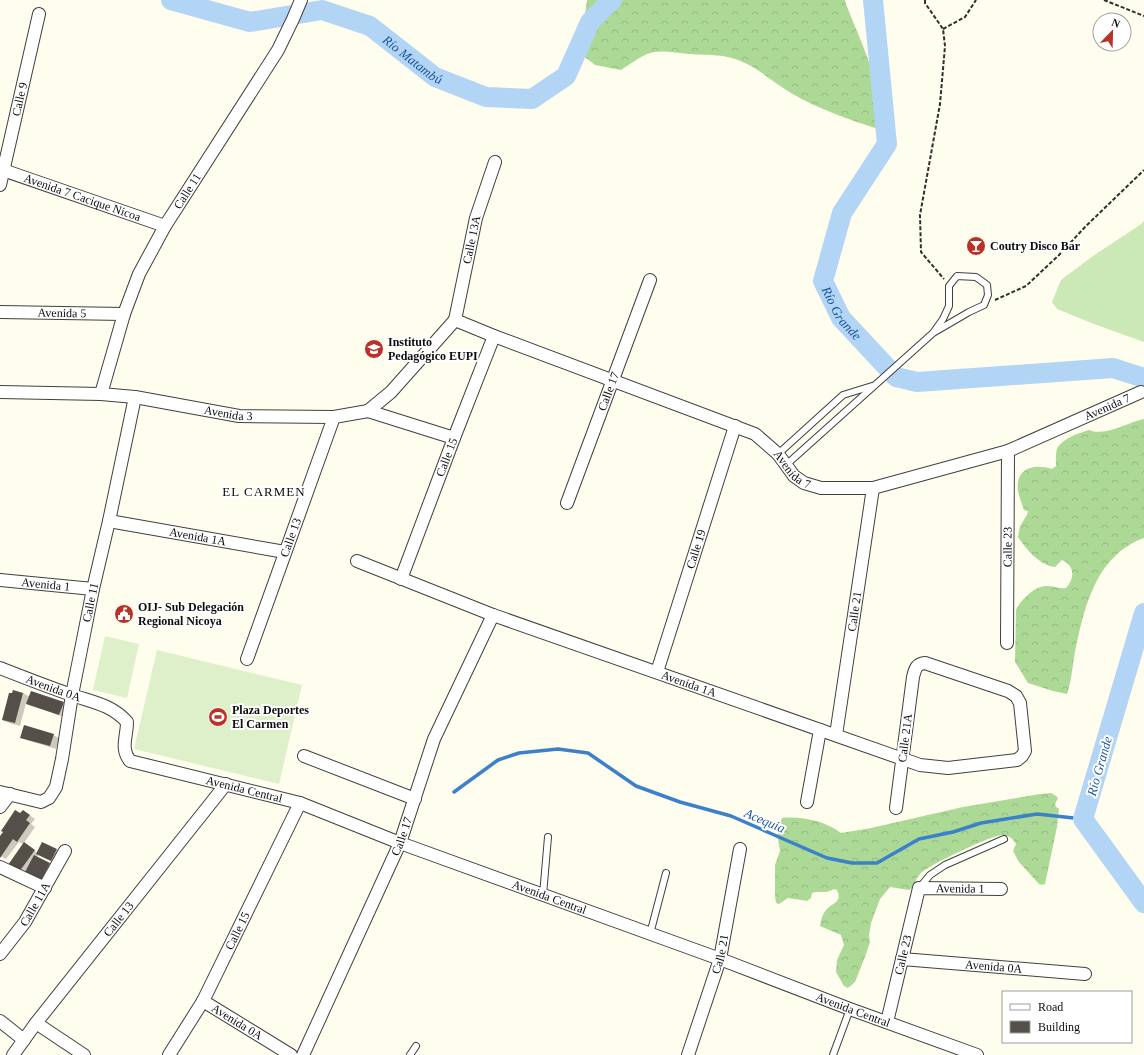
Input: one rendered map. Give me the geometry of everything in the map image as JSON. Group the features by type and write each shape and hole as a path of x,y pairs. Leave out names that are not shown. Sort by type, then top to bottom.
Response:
{"street":[{"name":"Calle 11","path":"101,394 124,314 139,274 165,226 278,50 301,0"},
{"name":"Calle 9","path":"0,185 2,169 39,14"},
{"name":"Calle 13A","path":"455,320 476,218 495,162"},
{"name":"Avenida 7 Cacique Nicoa","path":"2,169 165,226"},
{"name":"Calle 17","path":"567,503 650,280"},
{"name":"Avenida 5","path":"0,312 124,314"},
{"name":"Avenida 7","path":"455,320 755,434 778,454 794,476 804,483 821,488 873,488 1008,452 1141,392"},
{"path":"368,411 391,392 455,320"},
{"name":"Calle 15","path":"401,579 494,336"},
{"name":"Avenida 3","path":"0,392 101,394 135,397 239,416 334,417 368,411 454,438"},
{"name":"Calle 11","path":"5,793 41,802 49,798 56,787 92,588 109,522 135,397"},
{"name":"Calle 13","path":"247,659 334,417"},
{"name":"Calle 19","path":"657,672 734,426"},
{"name":"Calle 23","path":"1007,643 1008,452"},
{"name":"Calle 21","path":"836,735 873,488"},
{"name":"Avenida 1A","path":"109,522 286,552"},
{"name":"Avenida 1A","path":"357,561 493,615 920,765 948,768 1017,760 1025,751"},
{"name":"Avenida 1","path":"0,580 92,588"},
{"name":"Calle 17","path":"303,1055 400,843 434,739 493,615"},
{"name":"Calle 21A","path":"896,808 913,677 915,667 919,664 925,663 1016,696 1020,703 1025,751"},
{"name":"Avenida 0A","path":"0,668 108,707 120,714 127,722 124,748"},
{"path":"807,802 820,730"},
{"name":"Avenida Central","path":"124,748 125,754 130,761 300,803 400,843 720,959 887,1022 961,1052 977,1055"},
{"path":"304,756 415,799"},
{"name":"Calle 13","path":"13,1055 36,1023 226,784"},
{"path":"0,807 5,793"},
{"name":"Calle 15","path":"169,1055 203,1001 300,803"},
{"name":"Calle 21","path":"688,1055 720,959 740,849"},
{"name":"Calle 11A","path":"0,954 25,922 65,851"},
{"path":"0,867 45,888"},
{"name":"Calle 23","path":"887,1022 918,888"},
{"name":"Avenida 1","path":"918,888 1001,889"},
{"name":"Avenida 0A","path":"902,959 1085,974"},
{"name":"Avenida 0A","path":"203,1001 291,1055"},
{"path":"0,1021 24,1040"},
{"path":"36,1023 84,1055"}],"lane":[{"path":"786,465 933,333 943,319 949,306 949,286 957,276 976,276 987,285 988,295 984,305 933,333"},
{"path":"778,454 843,395 876,384"},
{"path":"543,895 548,837"},
{"path":"918,888 930,875 945,865 1004,839"},
{"path":"650,934 666,873"},
{"path":"833,1055 850,1009"},
{"path":"410,1055 416,1046"}],"path":[{"path":"925,0 925,3 943,29 945,46 940,104 920,215 921,252 949,286"},
{"path":"943,29 965,17 976,0"},
{"path":"1104,0 1144,16"},
{"path":"984,305 1026,286 1144,170"}],"green space":[{"path":"587,0 845,0 871,67 879,107 880,121 878,129 822,109 801,99 751,66 731,58 658,52 647,54 621,70 595,65 585,57 577,36 585,14"},
{"path":"1144,221 1144,342 1057,309 1052,302 1061,280"},
{"path":"1144,419 1144,538 1127,546 1113,558 1102,572 1094,588 1082,622 1067,694 1028,683 1015,662 1016,610 1024,598 1042,586 1066,588 1071,580 1072,572 1069,566 1062,560 1055,567 1049,566 1038,560 1018,537 1020,526 1028,511 1024,510 1018,493 1018,483 1020,477 1023,472 1033,467 1045,467 1052,469 1056,466 1056,454 1058,447 1072,436 1089,430 1102,432"},
{"path":"105,636 139,644 127,698 93,690"},
{"name":"Plaza Deportes El Carmen","path":"157,650 302,685 279,784 134,749"},
{"path":"1051,793 1058,798 1055,804 1059,809 1057,827 1045,884 1039,884 1019,862 1013,851 1016,844 1011,838 1004,835 988,839 936,863 921,873 909,890 890,887 880,899 871,923 869,936 870,942 865,957 855,982 848,988 844,986 836,972 837,960 844,945 841,935 820,926 825,912 839,897 837,890 834,889 827,892 812,893 811,898 807,901 788,898 779,904 776,903 775,865 780,851 778,829 782,818 797,818 821,822 841,833 871,828 963,807"}],"building":[{"path":"13,690 23,693 15,723 2,720 9,693 12,693"},
{"path":"31,691 64,702 59,715 26,704"},
{"path":"24,725 54,734 50,746 20,738"},
{"path":"15,810 20,813 23,810 30,815 26,820 30,823 17,842 13,839 0,858 0,836 3,832 1,831"},
{"path":"24,842 35,850 19,872 8,865"},
{"path":"42,842 57,849 51,861 36,854"},
{"path":"34,855 50,863 40,882 24,874"}],"waterway":[{"name":"Río Matambú","path":"171,0 250,22 322,10 370,26 435,77 486,97 532,99 566,76 590,22 612,0"},
{"name":"Río Grande","path":"873,0 887,144 842,213 823,281 841,318 896,377 917,382 1113,368 1144,378"},
{"name":"Río Grande","path":"1144,613 1083,819 1144,903"},
{"name":"Acequia","path":"454,792 498,760 519,753 558,749 588,753 636,786 680,802 731,816 827,858 852,863 877,863 919,839 953,832 981,823 1037,814 1083,819"}],"place":[{"name":"Coutry Disco Bar","path":"976,246"},
{"name":"Instituto Pedagógico EUPI","path":"374,349"},
{"name":"OIJ- Sub Delegación Regional Nicoya","path":"124,614"},
{"name":"Plaza Deportes El Carmen","path":"218,717"}],"district":[{"name":"EL CARMEN","path":"264,491"}]}
